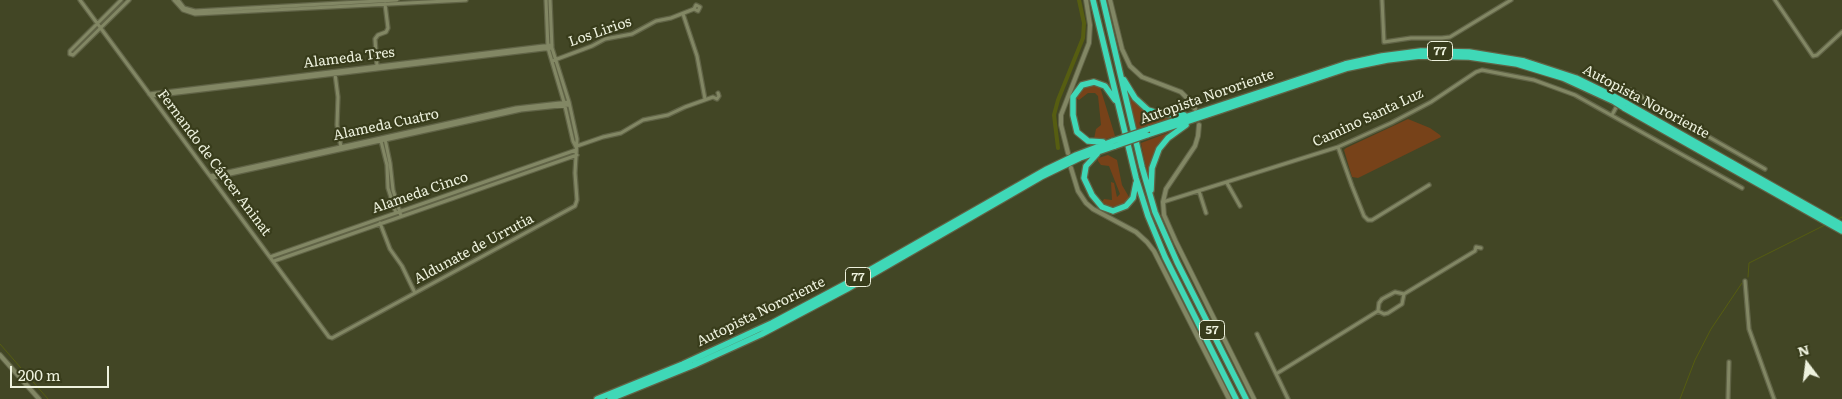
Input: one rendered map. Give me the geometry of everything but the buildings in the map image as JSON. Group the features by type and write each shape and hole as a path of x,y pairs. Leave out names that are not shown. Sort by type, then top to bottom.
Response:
{"highway":[{"name":"57","path":"1092,0 1136,178 1148,216 1165,257 1236,399"},
{"name":"57","path":"1104,0 1105,11 1152,202 1170,248 1246,399"},
{"name":"Autopista Nororiente","path":"597,399 696,359 772,323 847,283 1047,168 1076,155 1148,132 1198,111 1352,62 1387,55 1433,51 1480,53 1529,62 1576,78 1825,218 1841,229"},
{"name":"Autopista Nororiente","path":"1148,132 1194,120 1348,68 1387,60 1426,56 1486,58 1528,67 1574,82 1614,99"},
{"path":"1119,67 1132,95 1148,110 1174,116 1198,111"},
{"path":"1114,144 1093,143 1081,137 1074,126 1072,100 1076,92 1090,82 1108,88 1119,106"},
{"path":"1152,202 1151,172 1156,154 1168,138 1194,120"},
{"name":"Autopista Nororiente","path":"610,399 710,358 769,330 870,276 1041,177 1114,144"},
{"path":"1105,149 1090,161 1084,173 1086,185 1100,205 1111,210 1126,206 1134,196 1136,178"}],"street":[{"name":"Fernando de Cárcer Aninat","path":"80,0 331,338"},
{"path":"121,0 70,51 70,54 72,55 130,0"},
{"path":"174,0 185,12 195,14 336,3"},
{"path":"178,0 184,8 193,11 336,3 466,0"},
{"path":"385,2 397,0"},
{"name":"Aldunate de Urrutia","path":"331,338 574,207 577,200 577,155 567,104 550,46 546,0"},
{"name":"Aldunate de Urrutia","path":"550,0 550,46"},
{"path":"1068,153 1061,126 1061,115 1089,43 1090,25 1086,0"},
{"path":"1110,0 1122,50 1130,66 1142,77 1181,92 1198,111"},
{"path":"1382,0 1384,42 1411,38 1450,37 1510,0"},
{"path":"1775,0 1810,52 1820,53 1842,32"},
{"path":"377,67 375,39 378,35 386,32 388,28 385,2"},
{"name":"Los Lirios","path":"553,60 605,39 632,34 656,21 694,9"},
{"path":"683,14 695,49 705,99"},
{"name":"Alameda Tres","path":"150,95 550,46"},
{"name":"Camino Santa Luz","path":"1163,202 1338,148 1431,102 1478,71 1527,78 1556,87 1612,115"},
{"path":"335,73 338,97 337,125 341,148"},
{"path":"1742,188 1612,115 1624,93 1627,90 1631,90 1680,121 1765,169"},
{"path":"576,148 621,132 646,119 668,115 712,97"},
{"name":"Alameda Cuatro","path":"211,177 521,107 567,104"},
{"path":"1199,125 1195,146 1169,182 1163,202 1164,215 1254,399"},
{"path":"383,139 390,162 392,188 400,217"},
{"name":"Alameda Cinco","path":"270,257 576,148"},
{"path":"1338,148 1367,220 1372,220 1429,185"},
{"name":"Alameda Cinco","path":"274,261 577,155"},
{"path":"1071,168 1078,191 1086,203 1093,209 1136,232 1154,251 1228,399"},
{"path":"1227,183 1240,206"},
{"path":"1199,191 1206,212"},
{"path":"378,219 390,249 402,266 415,293"},
{"path":"1378,311 1379,303 1382,299 1397,292 1404,294 1476,251"},
{"path":"1745,281 1749,329 1774,399"},
{"path":"1378,311 1388,313 1402,304 1404,294"},
{"path":"1276,374 1378,311"},
{"path":"1257,334 1288,399"},
{"path":"0,355 39,399"},
{"path":"1728,399 1729,362"}],"shaded area":[{"path":"1090,85 1100,87 1115,136 1103,140 1094,139 1096,129 1101,125 1098,96 1095,93 1088,93 1079,100 1076,98 1082,89"},
{"path":"1126,86 1139,105 1173,116 1174,119 1137,129"},
{"path":"1408,119 1430,128 1441,137 1358,178 1352,177 1344,150"},
{"path":"1170,132 1161,142 1149,181 1141,143"},
{"path":"1108,155 1117,160 1122,185 1129,197 1126,203 1115,207 1107,206 1102,202 1104,199 1112,200 1111,182 1114,183 1117,197 1120,194 1109,166 1101,165 1098,161 1098,158"}],"waterway":[{"path":"1058,148 1054,115 1058,100 1083,38 1084,23 1079,0"},
{"path":"1838,219 1842,217"},
{"path":"1748,277 1749,263 1825,225"},
{"path":"1680,399 1695,360 1711,329 1742,283"},
{"path":"0,344 48,399"}]}
